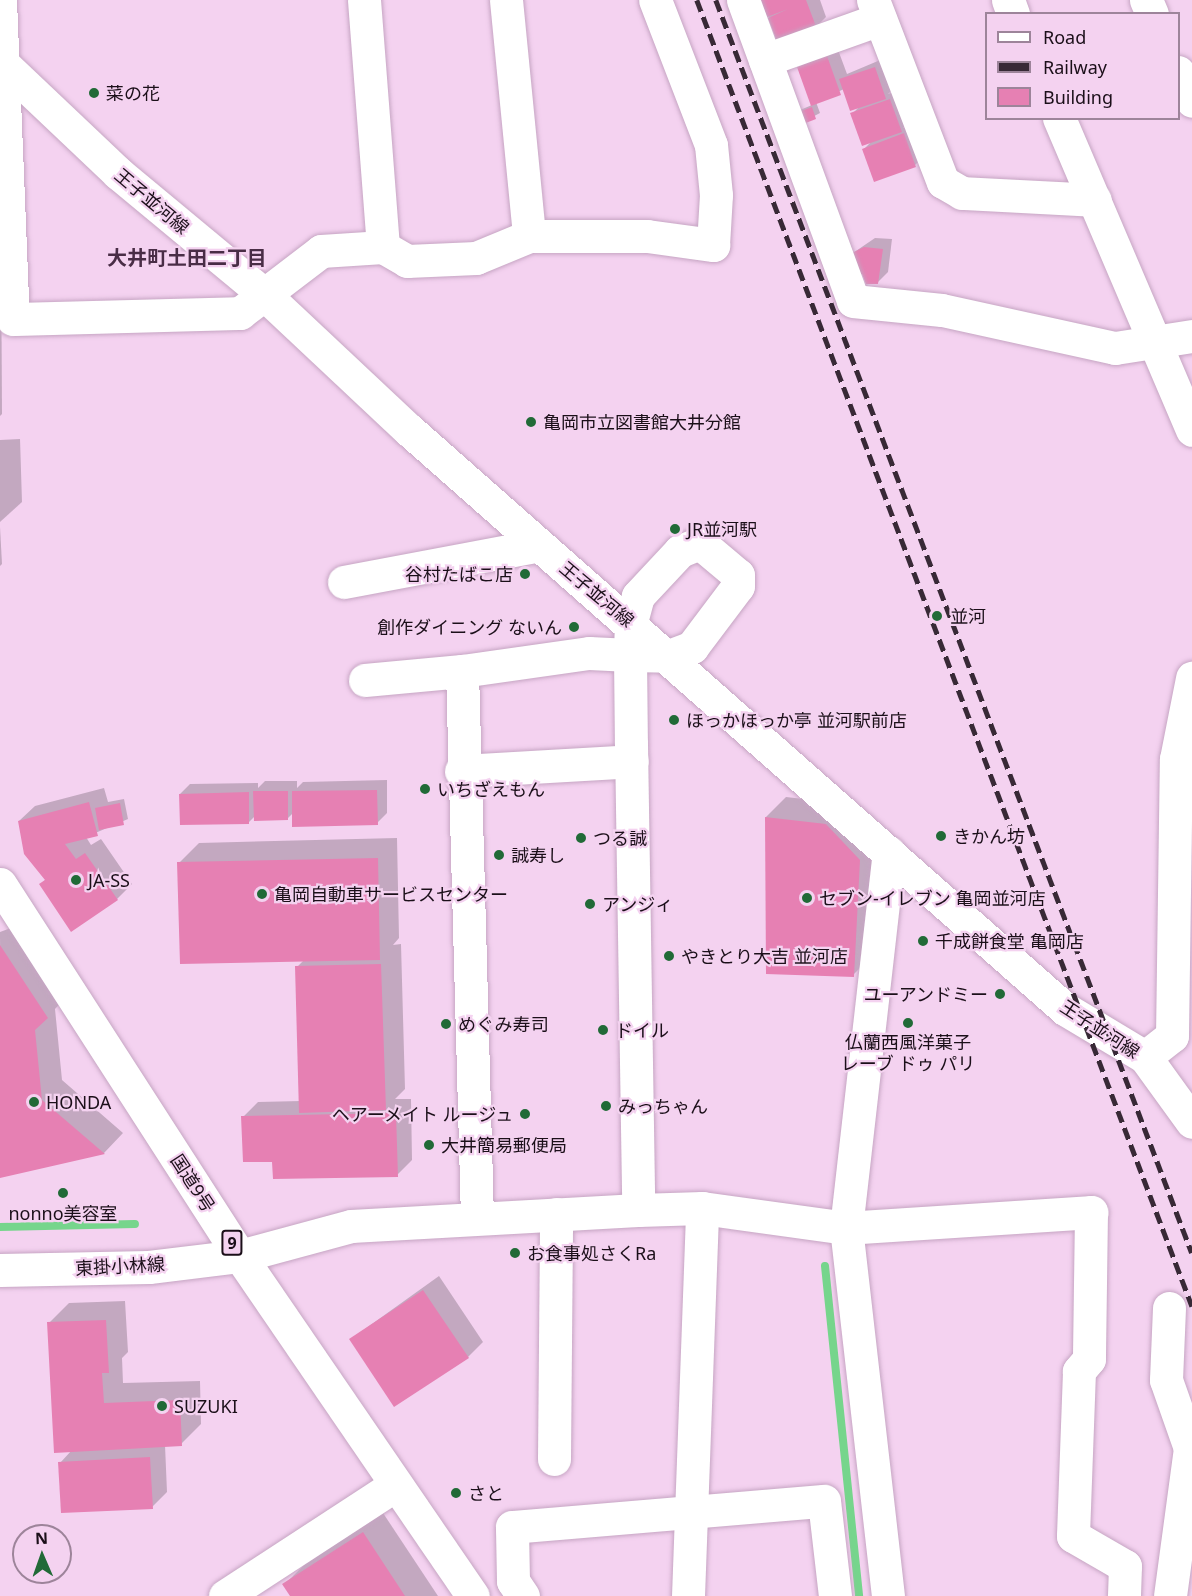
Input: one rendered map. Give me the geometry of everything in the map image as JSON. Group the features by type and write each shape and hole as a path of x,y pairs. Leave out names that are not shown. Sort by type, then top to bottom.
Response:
{"main road":[{"path":"0,0 13,319 240,313 321,252 383,247 407,261 476,258 529,236 647,236 713,245 716,195 711,145 655,0"},
{"path":"364,0 383,247"},
{"path":"506,0 529,236"},
{"path":"743,0 853,301 942,310 1115,348 1192,336"},
{"path":"765,60 876,9 943,182 962,193 1095,200"},
{"name":"王子並河線","path":"2,63 118,173 264,294 539,545 631,622 1065,1009 1144,1057 1192,1122"},
{"path":"1180,74 1192,101"},
{"path":"1060,120 1156,340 1192,430"},
{"path":"364,680 462,671 589,653 630,655 669,656 699,639 733,598 738,575 700,543 690,545 638,596 631,622 630,655 638,1210"},
{"path":"344,582 539,545"},
{"path":"462,671 461,771 477,1218"},
{"path":"1144,1057 1172,1036 1184,758 1192,678"},
{"path":"461,771 632,761"},
{"path":"888,1596 846,1228 889,852"},
{"name":"国道9号","path":"0,884 240,1256 473,1596"},
{"path":"688,1596 688,1515 702,1208"},
{"name":"東掛小林線","path":"0,1270 149,1267 240,1256 351,1226 477,1218 702,1208 846,1228 1092,1212 1089,1359 1078,1371 1073,1536 1125,1566 1124,1596"},
{"path":"554,1459 556,1214"},
{"path":"1169,1308 1166,1380 1190,1448 1170,1596"},
{"path":"225,1596 258,1586 395,1485"},
{"path":"523,1596 513,1581 512,1527 688,1515 824,1501 835,1596"}],"building":[{"path":"761,0 806,0 817,29 778,44 768,18 788,9 767,17"},
{"path":"827,56 841,95 811,106 797,67"},
{"path":"875,67 886,99 850,111 839,79"},
{"path":"890,99 902,132 862,146 850,113"},
{"path":"812,107 816,119 798,126 793,114"},
{"path":"904,133 916,167 874,182 862,149"},
{"path":"864,247 883,249 878,284 866,284 862,274 856,275 848,255"},
{"path":"377,790 378,825 292,827 292,791"},
{"path":"253,791 288,791 288,820 254,821"},
{"path":"249,792 249,824 180,825 179,794"},
{"path":"89,802 98,836 65,844 76,859 85,853 118,900 71,932 39,884 45,880 24,854 18,821"},
{"path":"120,803 124,825 99,830 95,808"},
{"path":"765,817 826,824 860,860 854,977 766,974"},
{"path":"378,858 380,960 180,964 177,862"},
{"path":"0,945 48,1018 35,1030 42,1100 105,1154 0,1178"},
{"path":"381,964 386,1110 299,1113 295,966"},
{"path":"396,1113 398,1177 273,1179 272,1162 243,1162 241,1116"},
{"path":"423,1290 469,1358 394,1407 349,1339"},
{"path":"106,1320 109,1373 102,1373 104,1403 180,1400 182,1446 54,1453 47,1322"},
{"path":"150,1457 153,1509 61,1513 58,1462"},
{"path":"363,1532 405,1596 290,1596 282,1584"}],"waterway":[{"path":"0,1227 135,1224"},
{"path":"825,1266 859,1596"}],"railway":[{"path":"697,0 1192,1306"},
{"path":"716,0 1192,1253"}],"place":[{"name":"菜の花","path":"94,93"},
{"name":"亀岡市立図書館大井分館","path":"531,422"},
{"name":"JR並河駅","path":"675,529"},
{"name":"谷村たばこ店","path":"525,574"},
{"name":"並河","path":"937,616"},
{"name":"創作ダイニング ないん","path":"574,627"},
{"name":"ほっかほっか亭 並河駅前店","path":"674,720"},
{"name":"いちざえもん","path":"425,789"},
{"name":"きかん坊","path":"941,836"},
{"name":"つる誠","path":"581,838"},
{"name":"誠寿し","path":"499,855"},
{"name":"JA-SS","path":"76,880"},
{"name":"亀岡自動車サービスセンター","path":"262,894"},
{"name":"セブン-イレブン 亀岡並河店","path":"807,898"},
{"name":"アンジィ","path":"590,904"},
{"name":"千成餅食堂 亀岡店","path":"923,941"},
{"name":"やきとり大吉 並河店","path":"669,956"},
{"name":"ユーアンドミー","path":"1000,994"},
{"name":"仏蘭西風洋菓子 レーブ ドゥ パリ","path":"908,1023"},
{"name":"めぐみ寿司","path":"446,1024"},
{"name":"ドイル","path":"603,1030"},
{"name":"HONDA","path":"34,1102"},
{"name":"みっちゃん","path":"606,1106"},
{"name":"ヘアーメイト ルージュ","path":"525,1114"},
{"name":"大井簡易郵便局","path":"429,1145"},
{"name":"nonno美容室","path":"63,1193"},
{"name":"お食事処さくRa","path":"515,1253"},
{"name":"SUZUKI","path":"162,1406"},
{"name":"さと","path":"456,1493"}],"district":[{"name":"大井町土田二丁目","path":"187,257"}]}
